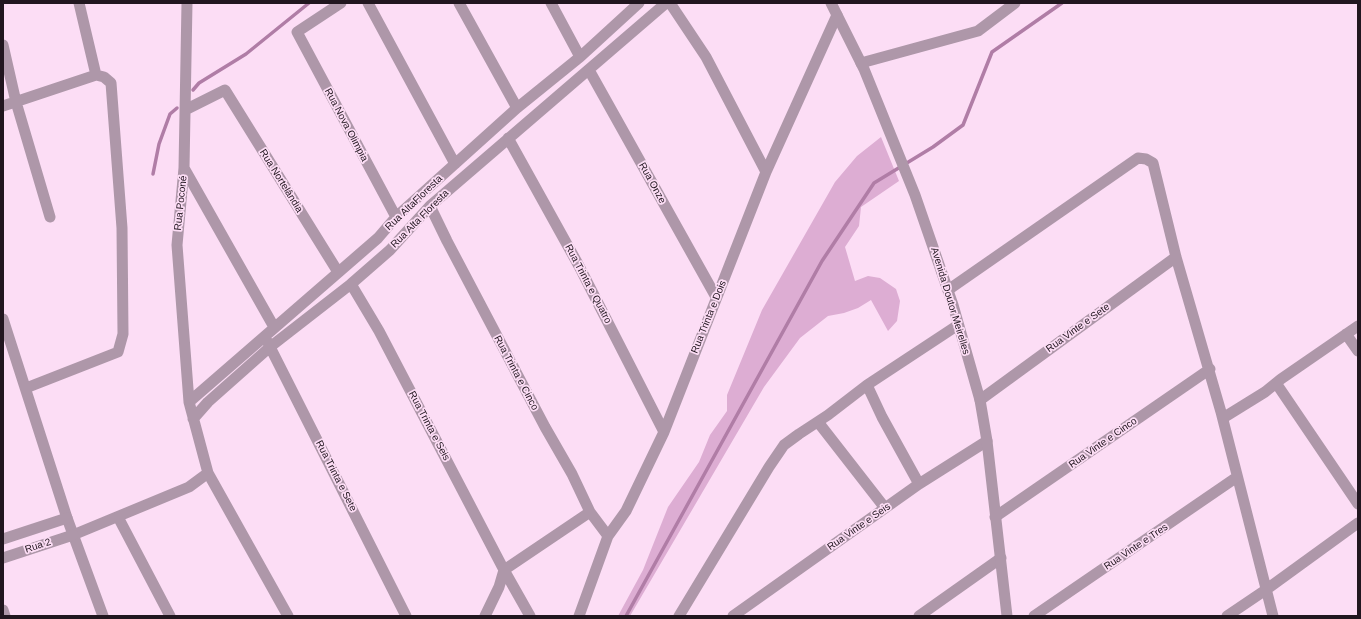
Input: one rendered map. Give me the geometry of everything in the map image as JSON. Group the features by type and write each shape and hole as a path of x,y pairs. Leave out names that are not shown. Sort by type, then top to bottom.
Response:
{"street":[{"path":"79,3 96,75"},
{"name":"Rua Poconé","path":"187,3 184,168 176,245 189,402 208,473 288,616"},
{"name":"Rua Nova Olimpia","path":"341,3 296,32 396,217"},
{"path":"368,3 455,164"},
{"path":"459,3 517,108"},
{"path":"551,3 580,57"},
{"name":"Rua AltaFloresta","path":"189,402 378,238 396,217 517,108 580,57 639,3"},
{"name":"Rua Alta Floresta","path":"193,419 208,402 270,347 351,284 390,250 430,206 666,3"},
{"path":"670,3 706,57 766,172"},
{"name":"Avenida Doutor Meirelles","path":"831,3 861,63 906,172 948,290 980,400 987,441 1007,616"},
{"path":"861,63 978,31 1015,3"},
{"name":"Rua Trinta e Dois","path":"579,616 608,536 626,511 664,432 716,297 745,230 766,172 837,15"},
{"path":"3,45 16,102 50,217"},
{"name":"Rua Onze","path":"588,70 716,297"},
{"path":"3,106 96,75 104,77 111,83 122,228 124,297 123,334 118,352 26,388"},
{"name":"Rua Nortelândia","path":"185,110 224,90 338,272"},
{"name":"Rua Trinta e Quatro","path":"508,138 579,266 664,432"},
{"path":"948,290 1138,158 1146,159 1153,163 1176,257 1210,369 1223,418 1273,616"},
{"path":"184,168 274,327"},
{"name":"Rua Trinta e Cinco","path":"430,206 545,427 572,474 590,512 608,536"},
{"path":"378,238 390,250"},
{"name":"Rua Vinte e Sete","path":"980,400 1176,257"},
{"name":"Rua Trinta e Seis","path":"351,284 379,331 504,570"},
{"path":"3,319 67,518 102,616"},
{"path":"679,616 769,467 784,445 818,422 867,385 958,325"},
{"path":"1223,418 1358,326"},
{"path":"1346,334 1358,351"},
{"name":"Rua Trinta e Sete","path":"264,337 406,616"},
{"name":"Rua Vinte e Cinco","path":"995,517 1210,369"},
{"path":"1276,383 1358,504"},
{"path":"867,385 882,417 919,484"},
{"path":"818,422 885,508"},
{"name":"Rua Vinte e Seis","path":"733,616 919,484 987,441"},
{"name":"Rua 2","path":"3,558 73,535 190,487 208,473"},
{"name":"Rua Vinte e Tres","path":"1034,616 1237,477"},
{"path":"485,616 499,587 504,570 590,512"},
{"path":"118,516 170,616"},
{"name":"Rua 2","path":"3,539 67,518"},
{"path":"1227,616 1358,523"},
{"path":"919,616 1001,558"},
{"path":"504,570 530,616"},
{"path":"3,610 5,616"}],"shaded area":[{"path":"881,137 899,181 861,207 859,226 845,247 855,281 868,276 880,278 896,289 900,301 897,321 888,331 871,300 858,308 844,313 828,316 800,338 764,387 630,616 618,616 643,570 668,507 699,462 710,435 727,411 727,395 762,310 835,182 857,156"}],"waterway":[{"path":"193,90 199,83 246,54 309,3"},
{"path":"626,616 822,261 874,183 933,147 963,125 992,52 1062,3"},
{"path":"153,174 159,144 170,114 177,108"}]}
